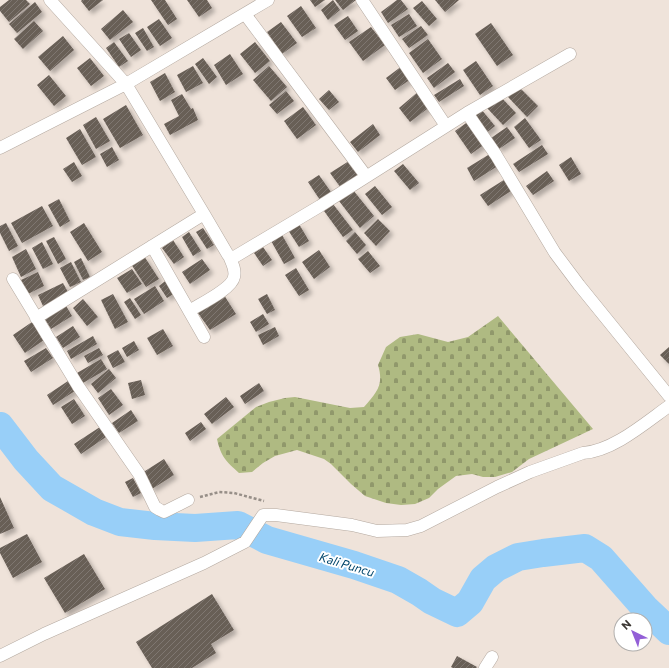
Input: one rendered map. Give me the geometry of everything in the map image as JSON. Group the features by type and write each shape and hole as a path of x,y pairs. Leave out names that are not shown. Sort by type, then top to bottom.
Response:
{"street":[{"path":"50,0 126,84 229,256 234,273 233,281 221,291 189,311"},
{"path":"0,148 126,84 268,0"},
{"path":"362,0 446,126"},
{"path":"245,14 366,176"},
{"path":"229,256 236,256 242,253 467,113 570,54"},
{"path":"467,113 496,155 555,253 669,396"},
{"path":"36,318 204,214"},
{"path":"152,246 204,337"},
{"path":"13,279 78,386 139,474 155,507 164,512 188,500"},
{"path":"0,656 204,563 245,542 261,517 269,515 284,516 352,525 384,532 407,530 420,526 496,487 530,472 583,453 602,449 632,432 669,406"},
{"path":"485,668 492,657"}],"path":[{"path":"188,500 219,492 234,493 269,502"}],"green space":[{"path":"498,316 593,429 529,459 512,472 495,477 483,477 472,474 456,476 438,489 429,498 415,504 401,505 386,503 365,496 324,459 297,450 275,456 252,472 239,473 222,455 217,439 256,407 269,402 295,397 350,408 364,407 373,397 380,383 380,372 378,365 386,347 400,337 418,334 448,342 468,337"}],"building":[{"path":"9,0 26,0 30,4 9,22 0,11 0,7"},
{"path":"103,0 89,11 81,1"},
{"path":"151,0 165,0 177,19 168,25"},
{"path":"187,0 207,0 212,8 199,17"},
{"path":"310,0 325,0 315,7"},
{"path":"333,0 340,10 328,20 321,10"},
{"path":"335,0 356,0 343,10"},
{"path":"397,0 401,0 408,9 388,23 381,12"},
{"path":"435,0 459,0 445,12"},
{"path":"422,1 437,19 429,26 413,8"},
{"path":"35,2 42,12 17,33 9,24"},
{"path":"301,6 316,28 302,37 287,16"},
{"path":"123,10 133,22 110,40 101,29"},
{"path":"409,14 417,26 399,37 391,25"},
{"path":"348,16 358,31 345,40 334,25"},
{"path":"159,19 172,38 160,46 147,27"},
{"path":"34,21 43,31 23,49 14,39"},
{"path":"281,22 297,43 282,54 267,32"},
{"path":"491,23 513,55 497,66 475,34"},
{"path":"421,26 428,35 409,48 402,39"},
{"path":"371,27 385,45 363,61 349,42"},
{"path":"143,28 154,47 147,51 135,33"},
{"path":"129,33 141,50 131,57 119,39"},
{"path":"63,36 74,50 50,71 38,57"},
{"path":"428,39 442,59 423,73 409,53"},
{"path":"114,42 128,61 119,67 106,48"},
{"path":"255,42 270,61 255,73 240,54"},
{"path":"230,54 243,74 226,85 214,65"},
{"path":"90,58 104,76 91,86 77,68"},
{"path":"203,58 217,77 209,84 195,64"},
{"path":"476,61 493,86 480,95 463,70"},
{"path":"448,63 455,72 434,88 427,78"},
{"path":"193,66 203,83 186,92 177,75"},
{"path":"269,66 287,87 271,101 253,80"},
{"path":"402,66 411,79 395,90 386,78"},
{"path":"165,73 175,92 160,101 150,82"},
{"path":"49,75 66,96 54,106 37,85"},
{"path":"460,79 464,86 439,102 434,95"},
{"path":"519,87 538,106 527,117 508,97"},
{"path":"329,90 339,102 329,110 319,99"},
{"path":"286,91 294,101 277,114 269,105"},
{"path":"419,91 431,106 410,122 399,108"},
{"path":"182,94 191,109 193,108 198,120 170,135 164,124 179,116 171,100"},
{"path":"500,96 516,113 503,125 487,108"},
{"path":"126,105 143,135 120,148 103,119"},
{"path":"303,107 316,125 297,139 284,121"},
{"path":"481,109 495,126 485,134 471,116"},
{"path":"96,117 110,141 96,149 83,125"},
{"path":"525,118 541,140 529,148 514,127"},
{"path":"469,121 485,144 471,154 455,131"},
{"path":"373,124 380,135 358,152 350,142"},
{"path":"507,127 515,138 499,149 491,138"},
{"path":"80,129 96,157 82,165 66,138"},
{"path":"542,145 548,154 519,172 513,164"},
{"path":"112,147 119,160 107,167 100,154"},
{"path":"493,152 501,164 474,181 467,168"},
{"path":"571,157 581,174 569,181 559,165"},
{"path":"349,161 359,175 341,188 330,173"},
{"path":"74,162 82,176 72,182 63,169"},
{"path":"403,164 419,183 410,190 394,171"},
{"path":"547,171 554,181 533,195 526,186"},
{"path":"319,175 331,192 320,200 308,182"},
{"path":"507,178 514,189 488,206 480,195"},
{"path":"375,186 392,207 382,215 365,194"},
{"path":"353,190 374,216 360,228 339,201"},
{"path":"59,199 70,221 60,227 48,205"},
{"path":"333,204 353,230 343,237 324,211"},
{"path":"42,206 53,226 22,243 11,223"},
{"path":"378,219 390,231 376,246 364,233"},
{"path":"6,223 18,246 9,251 0,233 0,226"},
{"path":"84,223 102,252 88,261 70,232"},
{"path":"299,224 309,241 299,247 288,230"},
{"path":"203,228 214,245 207,249 196,232"},
{"path":"189,232 201,251 193,256 182,237"},
{"path":"355,232 366,245 357,254 346,241"},
{"path":"281,233 295,258 284,264 270,239"},
{"path":"54,237 66,259 58,264 46,241"},
{"path":"173,240 184,257 174,264 162,248"},
{"path":"42,242 53,264 43,269 32,248"},
{"path":"263,247 272,260 263,266 254,253"},
{"path":"26,249 36,269 21,277 12,257"},
{"path":"319,250 330,267 314,279 302,262"},
{"path":"368,251 380,266 370,273 358,259"},
{"path":"144,256 159,279 146,287 131,264"},
{"path":"81,258 90,277 83,280 74,262"},
{"path":"202,259 210,270 190,284 182,272"},
{"path":"71,262 81,282 70,287 60,268"},
{"path":"296,268 309,290 299,296 285,275"},
{"path":"132,269 142,284 127,293 117,278"},
{"path":"38,272 44,286 28,294 21,280"},
{"path":"169,278 178,291 167,298 159,286"},
{"path":"63,283 69,294 43,306 38,295"},
{"path":"155,286 164,301 144,314 134,299"},
{"path":"113,294 128,322 115,329 101,300"},
{"path":"267,294 275,310 267,314 258,299"},
{"path":"224,295 236,314 210,330 198,313"},
{"path":"130,298 141,315 135,319 124,302"},
{"path":"83,299 98,317 87,326 73,308"},
{"path":"65,304 72,316 51,329 43,316"},
{"path":"263,314 269,324 256,332 250,322"},
{"path":"32,322 44,340 25,353 13,335"},
{"path":"73,326 80,337 63,348 56,337"},
{"path":"275,327 279,336 263,345 258,335"},
{"path":"163,329 173,346 157,355 147,338"},
{"path":"93,336 97,344 71,359 67,351"},
{"path":"134,341 139,350 127,357 122,348"},
{"path":"669,347 669,364 660,355"},
{"path":"46,348 53,358 31,372 24,361"},
{"path":"99,348 103,355 88,363 84,356"},
{"path":"118,350 125,362 113,368 107,356"},
{"path":"101,359 107,369 83,383 77,373"},
{"path":"109,369 116,378 98,393 91,384"},
{"path":"141,380 145,395 132,399 128,383"},
{"path":"68,381 75,391 53,405 47,395"},
{"path":"259,383 264,391 245,404 240,396"},
{"path":"111,389 123,405 109,415 98,398"},
{"path":"226,397 234,407 212,424 204,414"},
{"path":"74,399 85,416 72,424 61,407"},
{"path":"131,410 138,421 119,433 112,423"},
{"path":"201,422 206,429 190,441 185,433"},
{"path":"100,427 106,437 81,454 74,444"},
{"path":"164,459 174,475 152,489 142,473"},
{"path":"133,478 141,493 133,497 125,482"},
{"path":"0,497 14,528 0,534"},
{"path":"27,534 42,562 13,578 0,553 0,548"},
{"path":"84,554 105,589 65,613 44,578"},
{"path":"212,594 234,630 211,644 216,653 192,668 152,668 136,642"},
{"path":"457,656 477,667 451,667"}],"waterway":[{"name":"Kali Puncu","path":"0,426 26,460 52,488 94,512 120,522 195,528 238,525 267,540 354,565 398,580 432,601 457,613 470,602 483,579 496,568 518,557 585,548 601,558 645,608 669,631"}]}
